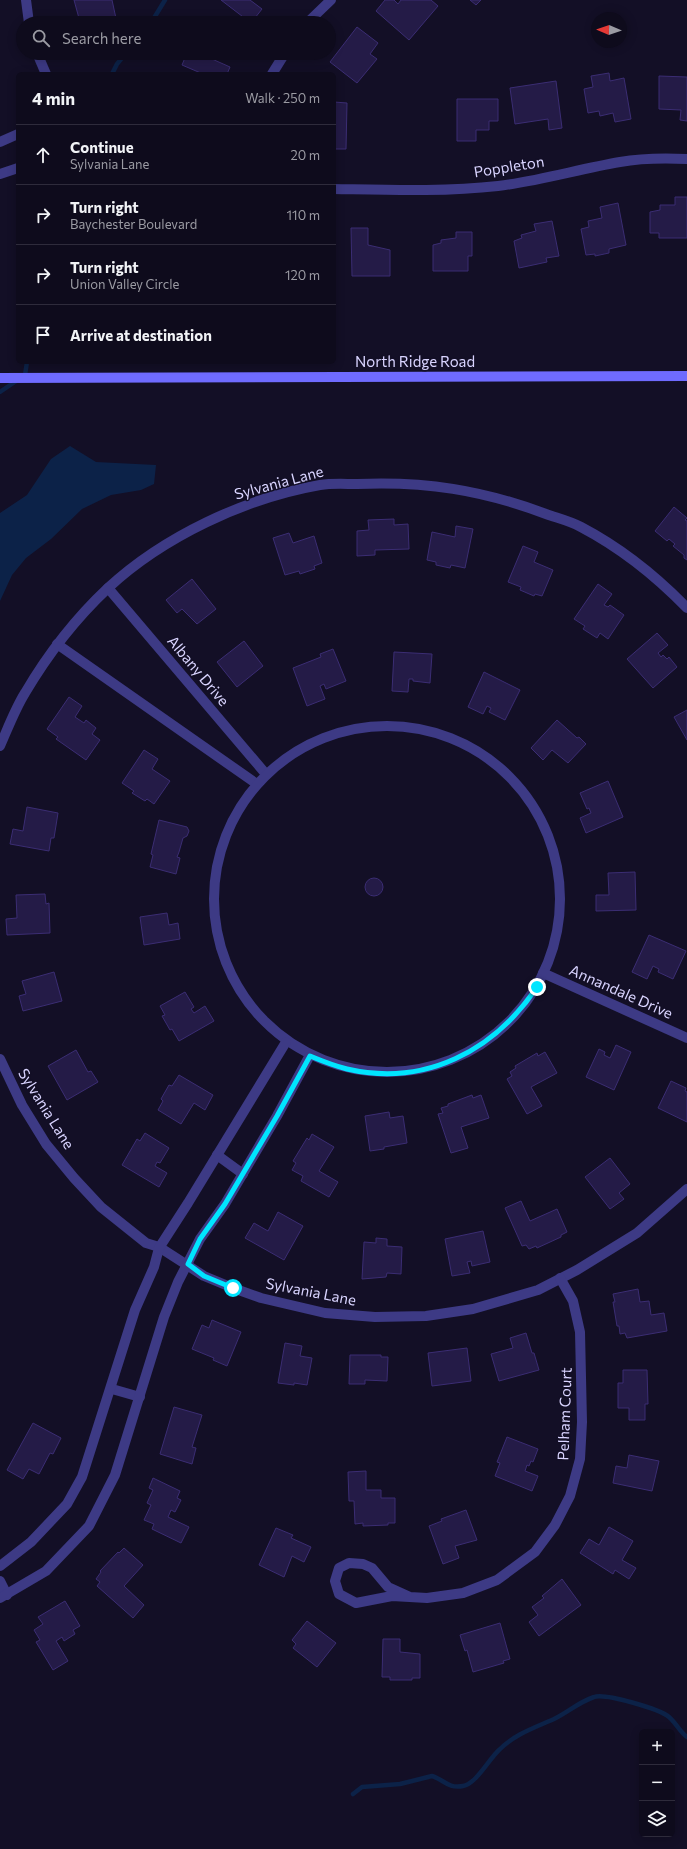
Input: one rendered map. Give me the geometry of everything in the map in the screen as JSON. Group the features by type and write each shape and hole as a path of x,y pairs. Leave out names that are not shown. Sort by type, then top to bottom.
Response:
{"street":[{"path":"26,0 28,16"},
{"path":"314,16 331,0"},
{"path":"40,60 45,72"},
{"path":"273,72 281,60"},
{"path":"0,142 16,135"},
{"name":"Poppleton","path":"336,189 469,189 528,181 621,162 664,158 687,159"},
{"path":"0,174 16,169"},
{"name":"North Ridge Road","path":"0,378 687,376"},
{"name":"Sylvania Lane","path":"0,746 24,695 57,644 81,615 131,568 190,530 249,503 320,485 412,483 483,493 525,506 580,526 624,553 662,582 687,608"},
{"name":"Albany Drive","path":"108,588 265,773"},
{"path":"57,644 254,782"},
{"path":"377,724 417,727 455,738 490,758 519,785 541,818 554,856 560,895 556,935 537,987 524,1006 507,1024 488,1041 464,1056 448,1063 409,1072 375,1073 346,1069 310,1056 286,1042 261,1021 242,992 227,964 217,932 214,900 217,867 225,836 254,782 265,773 302,747 338,731 377,724"},
{"name":"Annandale Drive","path":"542,973 687,1038"},
{"path":"0,1566 31,1542 67,1504 82,1477 112,1389 135,1310 154,1267 159,1247 286,1042"},
{"path":"0,1581 3,1597 46,1571 89,1526 116,1475 166,1310 200,1239 225,1204 310,1056"},
{"name":"Sylvania Lane","path":"0,1059 22,1105 46,1144 74,1178 101,1207 146,1243 159,1247 188,1264 204,1276 261,1298 324,1313 375,1318 426,1316 473,1309 538,1290 577,1270 637,1233 687,1189"},
{"path":"217,1155 243,1174"},
{"name":"Pelham Court","path":"410,1597 388,1587 372,1568 363,1564 350,1563 339,1568 335,1581 339,1594 356,1603 392,1596 427,1598 463,1593 497,1580 535,1552 555,1525 570,1496 580,1459 582,1422 582,1352 580,1332 573,1302 560,1278"},
{"path":"112,1389 140,1397"}],"water":[{"path":"70,446 96,462 156,465 154,484 141,490 111,495 82,509 51,539 26,558 12,575 0,601 0,513 27,495 51,459"}],"building":[{"path":"74,0 112,0 115,16 78,16"},
{"path":"221,0 250,0 262,9 256,16 242,16"},
{"path":"385,0 394,0 398,4 401,0 431,0 438,6 409,40 376,11"},
{"path":"470,0 481,0 476,5"},
{"path":"357,27 378,43 370,54 377,59 357,83 330,62 332,60 336,60 336,54"},
{"path":"184,60 214,60 230,67 228,72 198,72 182,65"},
{"path":"609,73 610,81 624,78 631,119 615,122 613,113 600,116 599,111 588,113 584,89 593,87 591,76"},
{"path":"659,76 687,77 687,121 680,120 681,110 659,109"},
{"path":"556,81 562,128 549,130 548,119 515,124 510,88"},
{"path":"457,99 498,99 498,121 489,121 489,130 476,130 476,141 457,141"},
{"path":"336,102 347,103 346,149 336,149"},
{"path":"675,197 687,197 687,238 659,238 659,233 650,233 650,212 660,210 660,205 675,205"},
{"path":"618,203 626,245 609,249 609,253 595,256 595,254 586,255 581,229 589,227 588,221 602,218 600,207"},
{"path":"552,221 559,256 546,258 547,262 519,268 514,241 522,238 521,235 536,231 534,224"},
{"path":"351,228 368,228 368,245 390,250 390,276 352,276"},
{"path":"456,232 472,232 472,256 468,256 468,271 433,271 433,245 441,243 441,240 456,238"},
{"path":"674,507 687,518 685,520 687,521 687,560 684,558 684,555 673,546 675,544 669,539 667,541 655,531"},
{"path":"394,519 394,525 408,524 409,549 375,550 375,555 357,556 357,531 369,530 368,520"},
{"path":"456,526 473,529 465,568 451,565 450,568 436,565 436,562 427,560 432,532 455,537"},
{"path":"289,533 293,543 314,536 322,563 314,566 315,569 300,574 299,571 285,575 273,538"},
{"path":"523,546 538,552 534,562 553,570 542,596 535,594 534,596 520,590 521,587 508,582"},
{"path":"192,579 216,609 197,624 182,609 177,613 166,600"},
{"path":"598,584 612,594 604,605 608,607 610,605 624,615 608,639 600,633 597,638 583,629 585,626 574,619"},
{"path":"657,633 668,645 658,653 661,657 663,655 667,659 669,657 677,667 653,688 627,659"},
{"path":"244,641 263,666 237,687 217,662"},
{"path":"333,649 346,681 326,689 324,684 320,686 325,699 307,706 293,668 321,657 320,654"},
{"path":"394,652 432,654 430,683 413,681 413,679 409,679 408,692 392,691"},
{"path":"484,672 520,690 505,720 489,712 491,708 487,706 483,714 468,707"},
{"path":"69,697 82,706 75,717 84,723 86,720 96,728 92,734 100,740 86,760 56,739 58,737 47,729"},
{"path":"687,710 687,740 674,717"},
{"path":"557,720 586,744 568,763 552,750 543,760 531,748"},
{"path":"144,750 158,759 152,769 170,781 154,804 147,799 145,801 132,793 134,791 122,783"},
{"path":"608,781 623,817 586,833 580,818 591,813 589,808 587,809 580,793"},
{"path":"27,807 58,813 54,838 51,838 49,851 10,844 13,829 23,831"},
{"path":"159,820 187,827 189,831 187,836 183,838 177,857 180,858 176,874 150,867 153,855 151,854"},
{"path":"635,872 636,910 596,911 596,895 609,895 608,873"},
{"path":"374,878 380,881 383,887 380,893 374,896 368,893 365,887 368,881"},
{"path":"45,894 46,904 49,903 50,933 7,935 6,919 17,918 16,895"},
{"path":"167,913 169,925 178,923 180,939 144,945 140,917"},
{"path":"649,935 686,951 673,979 658,972 659,969 653,966 647,979 632,972"},
{"path":"54,972 62,1001 23,1011 19,996 26,994 22,981"},
{"path":"185,992 194,1007 191,1009 194,1013 205,1006 214,1021 179,1041 172,1029 170,1030 162,1016 165,1015 160,1006"},
{"path":"616,1045 631,1052 614,1090 586,1077 599,1049 605,1052 604,1055 610,1058"},
{"path":"76,1050 88,1072 91,1071 98,1082 67,1100 48,1066"},
{"path":"545,1052 557,1073 531,1087 542,1106 527,1114 507,1079 512,1076 510,1072 516,1068 515,1066 537,1053 538,1056"},
{"path":"179,1075 213,1095 205,1110 194,1103 181,1124 158,1110 163,1101 161,1099 169,1085 172,1086"},
{"path":"671,1081 686,1088 687,1122 658,1108"},
{"path":"472,1095 473,1098 481,1095 489,1118 461,1127 468,1148 451,1153 438,1114 443,1113 441,1108 448,1106 448,1104"},
{"path":"389,1112 390,1118 403,1116 407,1143 370,1151 365,1116"},
{"path":"145,1133 169,1148 160,1163 157,1162 155,1166 167,1173 159,1187 122,1165 137,1139 140,1141"},
{"path":"312,1134 334,1147 319,1171 338,1182 329,1197 301,1181 303,1176 292,1170 296,1163 293,1161 307,1138 309,1140"},
{"path":"610,1158 630,1184 619,1193 624,1199 610,1209 585,1177"},
{"path":"521,1201 530,1221 557,1209 567,1232 561,1235 561,1237 537,1248 536,1246 529,1249 526,1245 522,1246 505,1208"},
{"path":"278,1212 303,1226 284,1260 245,1238 254,1223 268,1231"},
{"path":"483,1231 490,1262 472,1266 471,1261 467,1262 470,1273 452,1276 445,1239"},
{"path":"376,1238 387,1239 387,1246 402,1247 401,1274 387,1273 386,1277 362,1279 364,1242 376,1243"},
{"path":"638,1289 640,1302 649,1301 651,1315 664,1313 667,1331 627,1338 625,1333 620,1334 619,1326 617,1326 613,1294"},
{"path":"212,1320 241,1332 227,1366 213,1360 214,1358 192,1349 202,1325 209,1328"},
{"path":"526,1333 539,1370 499,1381 491,1354 513,1348 510,1338"},
{"path":"285,1343 302,1346 300,1356 312,1358 307,1385 278,1383"},
{"path":"467,1348 471,1381 432,1386 428,1353"},
{"path":"350,1355 381,1355 381,1357 388,1357 387,1381 365,1380 365,1384 349,1384"},
{"path":"623,1370 647,1370 648,1404 645,1404 645,1420 629,1420 629,1408 618,1408 618,1383 623,1383"},
{"path":"174,1407 202,1415 192,1447 196,1448 192,1464 160,1454"},
{"path":"33,1423 61,1438 53,1454 50,1453 39,1474 29,1469 23,1479 7,1470"},
{"path":"507,1437 538,1449 533,1462 531,1461 529,1466 527,1465 525,1471 538,1476 532,1491 495,1476 500,1463 497,1462"},
{"path":"629,1455 659,1461 652,1491 613,1483 616,1466 627,1468"},
{"path":"366,1471 366,1490 381,1490 381,1498 395,1498 395,1523 388,1523 388,1525 363,1526 363,1523 355,1524 354,1501 349,1501 348,1472"},
{"path":"153,1478 180,1491 177,1498 181,1500 175,1512 171,1510 168,1517 189,1527 181,1543 152,1529 154,1524 144,1520 151,1505 147,1503 153,1490 149,1488"},
{"path":"466,1510 477,1540 455,1546 459,1558 443,1564 429,1526 442,1521 441,1519"},
{"path":"609,1527 633,1541 622,1560 636,1568 629,1579 615,1570 613,1574 580,1553 589,1539 599,1545"},
{"path":"276,1528 293,1535 291,1538 311,1547 304,1562 292,1556 284,1577 259,1565"},
{"path":"124,1548 143,1565 124,1586 144,1605 133,1618 97,1586 100,1582 96,1579 101,1572 100,1571 118,1552 119,1553"},
{"path":"562,1579 581,1605 539,1636 529,1622 538,1615 532,1607 544,1598 542,1596"},
{"path":"65,1601 80,1626 73,1630 75,1634 64,1641 62,1637 56,1641 68,1661 53,1670 36,1642 40,1640 34,1630 43,1624 38,1617"},
{"path":"307,1621 336,1643 317,1667 293,1648 296,1644 292,1640"},
{"path":"500,1623 510,1659 503,1661 504,1663 473,1672 467,1650 465,1651 460,1635"},
{"path":"383,1639 400,1639 400,1652 420,1654 420,1678 412,1678 412,1680 390,1680 390,1677 382,1677"}],"waterway":[{"path":"155,16 165,0"},
{"path":"113,72 120,60"},
{"path":"0,392 25,375 27,364"},
{"path":"353,1794 362,1787 400,1784 432,1776 453,1786 458,1787 468,1784 473,1781 505,1744 525,1732 554,1719 594,1697 600,1696 620,1699 655,1710 669,1717 687,1737"}],"route":[{"path":"233,1288 204,1276 188,1264 200,1239 225,1204 277,1116 310,1056 346,1069 375,1073 396,1074 448,1063 464,1056 488,1041 524,1006 537,987"}]}
